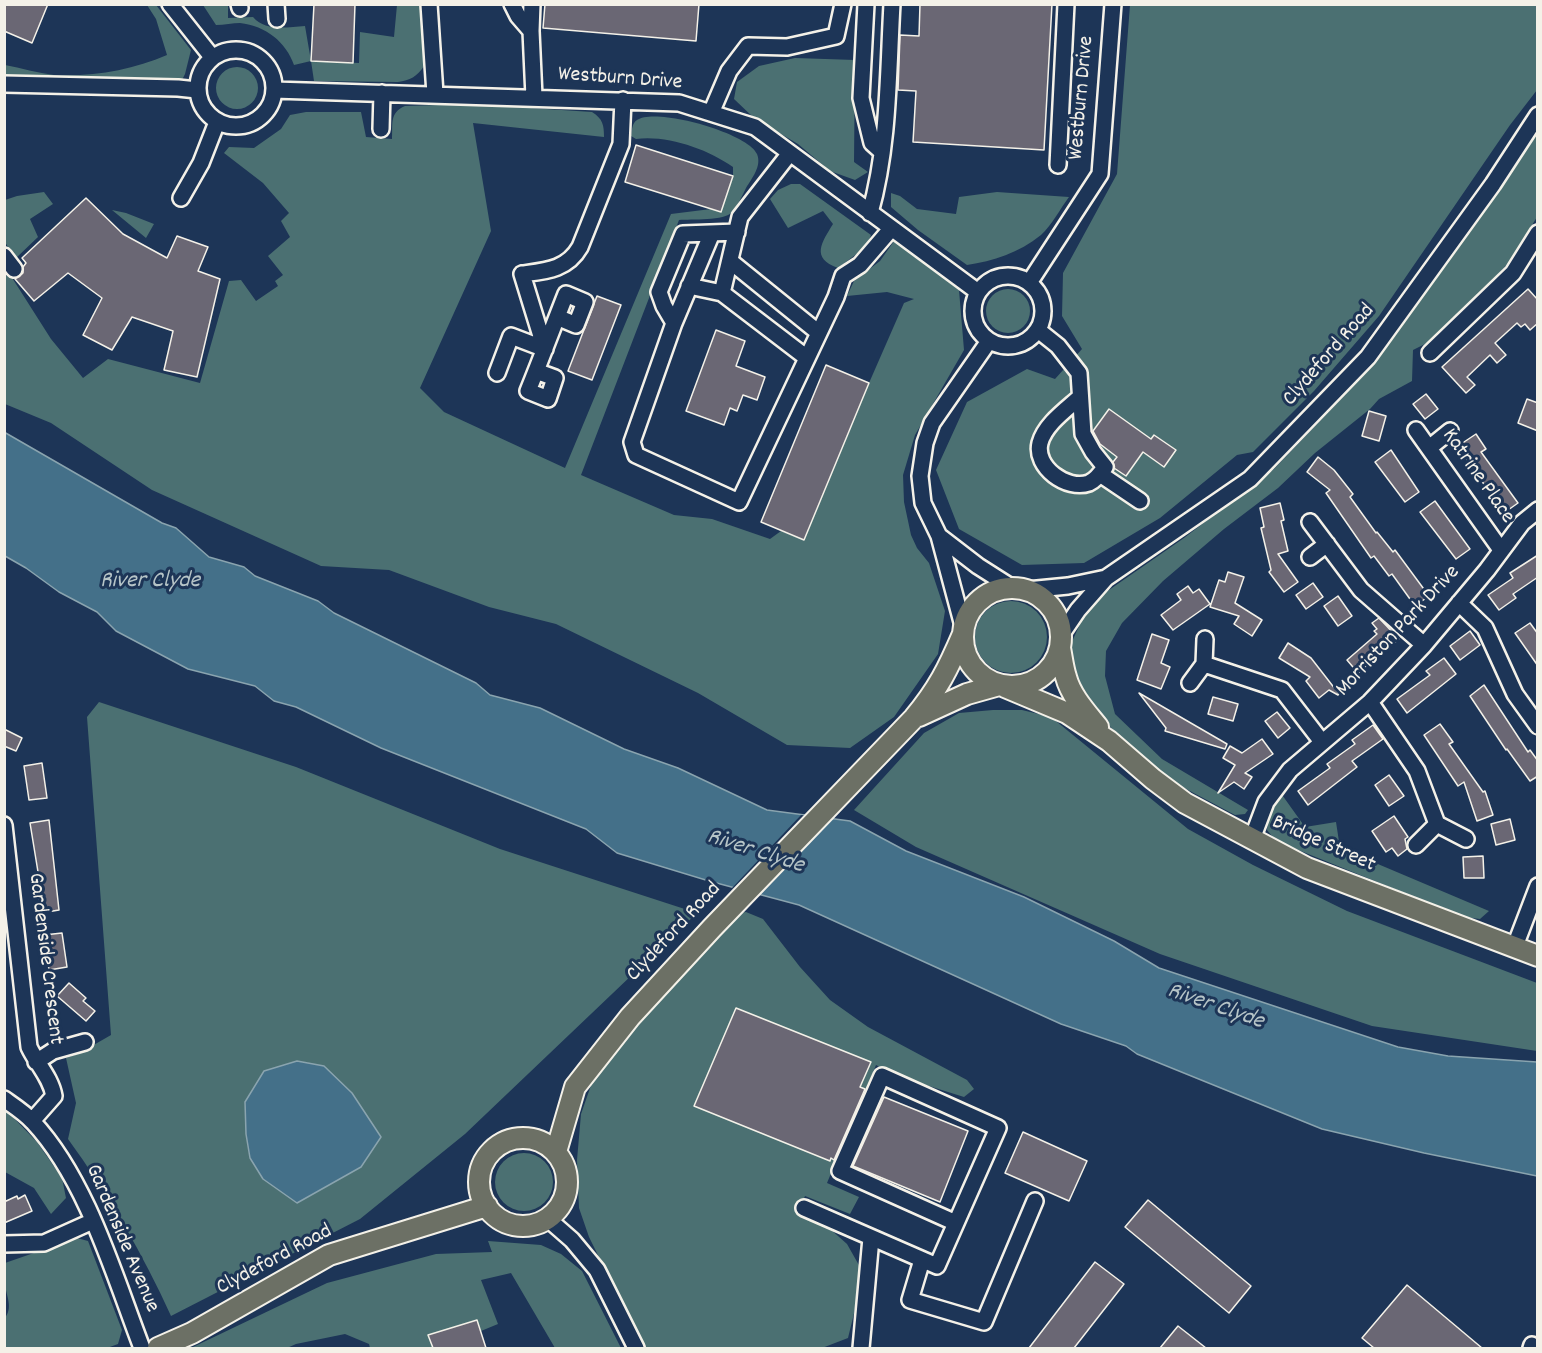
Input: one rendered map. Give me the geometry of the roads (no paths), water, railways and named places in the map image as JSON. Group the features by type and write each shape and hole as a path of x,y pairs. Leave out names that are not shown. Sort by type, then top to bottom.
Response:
{"main road":[{"path":"1019,588 1042,597 1053,609 1060,624 1061,642 1058,656 1050,670 1037,680 1022,686 1002,686 990,682 977,672 967,659 963,630 970,611 981,598 995,590 1019,588"},
{"name":"Clydeford Road","path":"556,1152 575,1087 630,1017 731,908 914,718 944,678 963,630"},
{"name":"Bridge Street","path":"1061,642 1066,678 1071,689 1078,702 1109,741"},
{"name":"Clydeford Road","path":"914,718 967,694 1002,686"},
{"name":"Bridge Street","path":"1002,686 1067,713 1109,741 1185,803 1307,868 1538,956"},
{"path":"516,1138 531,1138 545,1143 556,1152 564,1165 568,1180 566,1195 559,1208 548,1219 536,1224 515,1225 496,1217 487,1206 481,1193 479,1178 483,1164 491,1152 502,1143 516,1138"},
{"name":"Clydeford Road","path":"158,1348 192,1333 329,1255 487,1206"}],"street":[{"path":"170,4 212,57"},
{"path":"429,4 435,94"},
{"path":"512,4 518,16 531,31"},
{"path":"532,4 534,97"},
{"path":"711,113 729,71 748,46 787,47 836,36 843,4"},
{"path":"866,4 861,98 872,143 882,152"},
{"path":"870,213 879,180 882,152 892,4"},
{"path":"1058,165 1066,4"},
{"name":"Westburn Drive","path":"1029,283 1100,174 1113,4"},
{"path":"236,49 248,51 268,66 273,77 274,90 268,108 255,122 236,126 218,122 204,108 197,90 198,78 203,66 212,57 223,51 236,49"},
{"path":"4,84 197,90"},
{"name":"Westburn Drive","path":"274,90 679,103 755,127 978,292"},
{"path":"381,129 382,93"},
{"path":"545,349 522,274 561,267 575,255 580,247 621,144 623,100"},
{"name":"Clydeford Road","path":"1061,642 1078,610 1106,578 1250,479 1368,357 1493,184 1538,115"},
{"path":"181,198 201,163 218,122"},
{"path":"722,293 741,217 790,153"},
{"path":"712,233 674,323 632,442 636,455 739,502 819,333 843,276 860,265 891,229"},
{"path":"674,323 659,292 683,234 737,232"},
{"path":"1430,353 1513,273 1538,233"},
{"path":"730,261 819,333"},
{"path":"1007,276 1029,283 1036,290 1044,310 1038,330 1031,338 1010,347 999,346 989,341 980,334 972,314 978,292 985,284 996,278 1007,276"},
{"path":"689,286 722,293 807,358"},
{"path":"536,371 557,317"},
{"path":"1038,330 1058,346 1079,373 1083,434 1105,467 1090,482 1077,485 1060,481 1042,462 1040,443 1050,425 1080,397"},
{"path":"497,373 511,336 545,349"},
{"path":"963,630 939,536 923,503 920,476 925,444 932,423 989,341"},
{"name":"Katrine Place","path":"1416,430 1501,550"},
{"path":"1429,448 1450,431"},
{"path":"1100,474 1140,501"},
{"name":"Morriston Park Drive","path":"1252,839 1266,802 1290,770 1370,702 1424,645 1521,523 1538,510"},
{"path":"1310,522 1362,590 1424,645"},
{"path":"939,536 978,566 1019,588"},
{"path":"1310,557 1327,544"},
{"name":"Clydeford Road","path":"1019,588 1068,586 1106,578"},
{"path":"1459,603 1485,628 1515,694 1538,726"},
{"path":"1191,683 1204,664 1205,639"},
{"path":"1204,664 1282,690 1322,742"},
{"path":"1370,702 1417,771 1437,824 1466,839"},
{"path":"1416,844 1437,824"},
{"name":"Gardenside Crescent","path":"4,825 30,1047 36,1062 52,1083 54,1096 32,1121"},
{"path":"1515,946 1538,886"},
{"name":"Gardenside Crescent","path":"36,1062 53,1051 85,1042"},
{"path":"804,1208 937,1266 998,1128 882,1076 840,1171 956,1223"},
{"name":"Gardenside Avenue","path":"4,1099 32,1121 66,1164 93,1221 142,1348"},
{"path":"922,1260 910,1300 984,1322 1035,1201"},
{"path":"548,1219 572,1240 597,1270 636,1348"},
{"path":"4,1244 44,1243 93,1221"},
{"path":"861,1348 872,1238"}],"water":[{"name":"River Clyde","path":"4,432 162,523 176,528 209,557 244,567 255,576 318,601 334,613 476,683 490,695 540,708 624,749 678,768 767,810 850,821 906,851 1024,897 1114,941 1159,968 1398,1047 1448,1056 1537,1062 1537,1176 1322,1129 1137,1054 1126,1046 1061,1024 799,905 617,853 586,829 381,748 296,707 274,701 255,686 188,669 116,631 97,612 59,592 5,556"},
{"path":"297,1061 324,1066 352,1093 381,1137 361,1167 297,1203 263,1179 250,1158 246,1134 245,1102 264,1071"}]}
